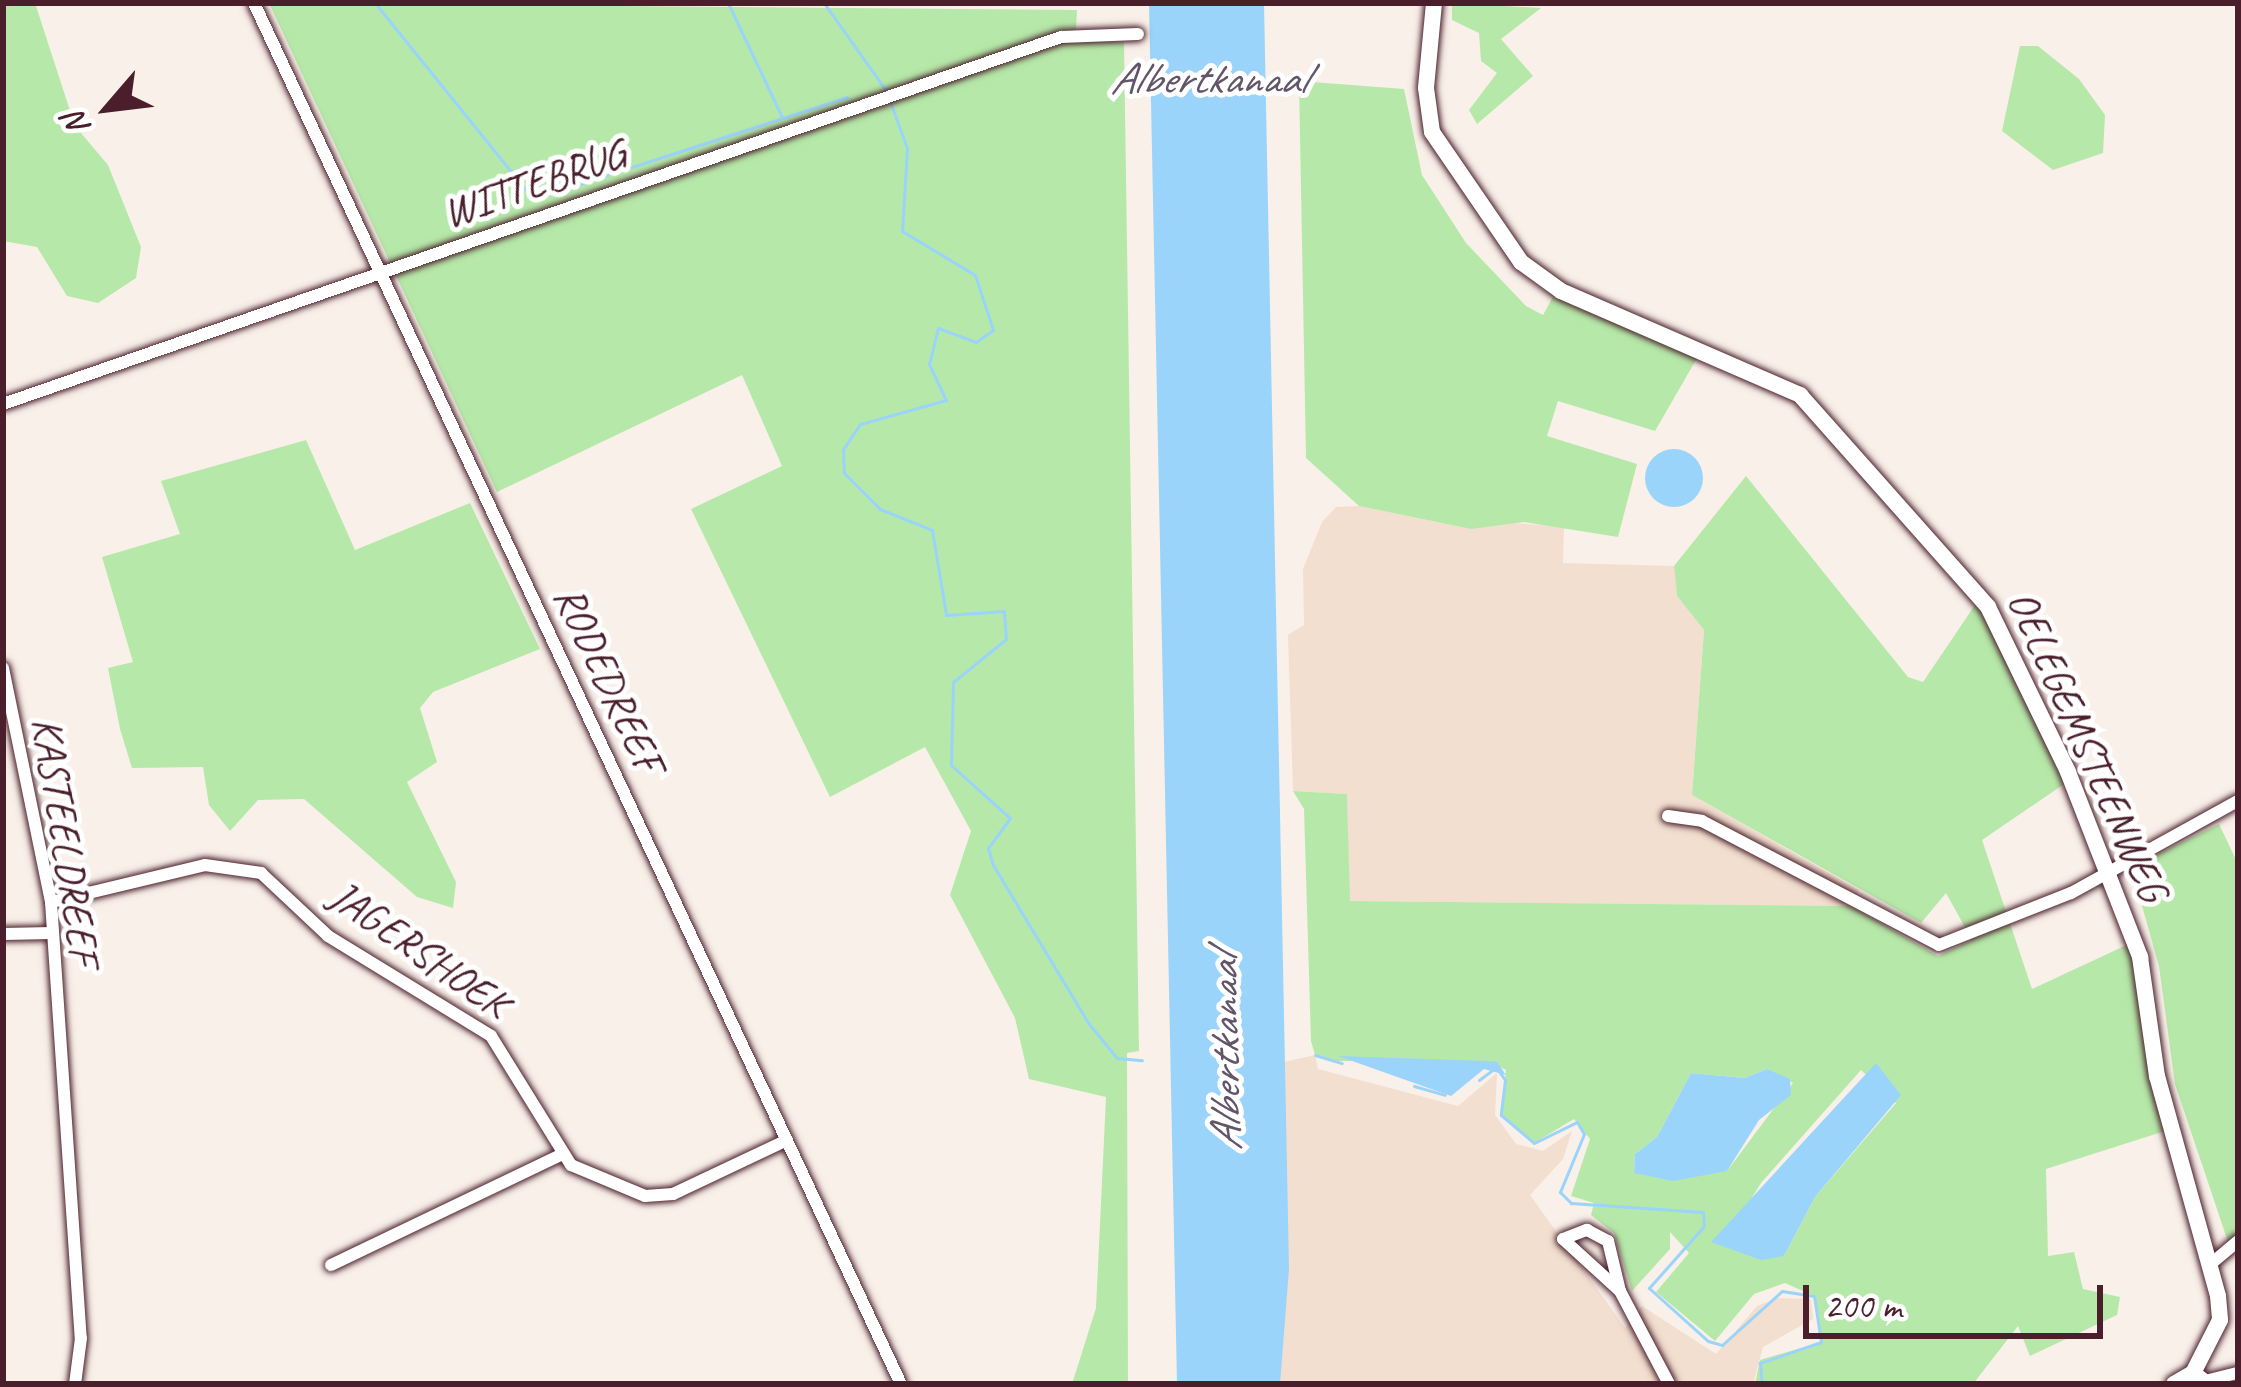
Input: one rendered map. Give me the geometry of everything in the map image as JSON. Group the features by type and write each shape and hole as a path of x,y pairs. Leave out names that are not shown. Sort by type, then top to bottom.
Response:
{"street":[{"name":"RODEDREEF","path":"254,3 901,1384"},
{"name":"OELEGEMSTEENWEG","path":"1435,3 1426,80 1440,151 1528,270 1800,395 1959,564 2035,698 2140,957 2157,1076 2213,1262 2219,1320 2202,1379"},
{"name":"WITTEBRUG","path":"3,404 1088,34 1138,34"},
{"name":"KASTEELDREEF","path":"3,668 19,770 51,902 81,1338 75,1384"},
{"path":"3,770 19,770"},
{"path":"1668,816 1737,838 1932,945 2109,872 2238,801"},
{"name":"JAGERSHOEK","path":"51,902 205,866 261,873 328,936 490,1036 525,1079 563,1154"},
{"path":"3,934 52,933"},
{"path":"331,1265 563,1154 589,1177 661,1196 787,1139"},
{"path":"1620,1291 1563,1239 1603,1234 1620,1291 1669,1384"},
{"path":"2213,1262 2238,1241"},
{"path":"2174,1384 2238,1373"}],"shaded area":[{"path":"1359,506 1471,529 1491,521 1564,527 1563,563 1674,566 1677,596 1704,630 1692,795 1859,890 1851,906 1349,901 1347,794 1293,791 1288,635 1304,625 1303,569 1322,522 1336,507"},
{"path":"1315,1055 1318,1069 1458,1106 1497,1073 1495,1115 1516,1144 1543,1151 1572,1131 1563,1159 1530,1195 1625,1328 1642,1306 1716,1354 1757,1306 1778,1298 1811,1299 1813,1319 1763,1347 1753,1384 1280,1384 1284,1062"}],"green space":[{"path":"3,3 35,3 75,126 108,165 141,247 136,278 98,303 67,296 37,247 3,241"},
{"path":"269,3 1077,10 1076,29 895,88 1061,42 1124,42 1139,1051 1127,1053 1128,1384 1072,1384 1096,1308 1106,1097 1029,1079 1015,1018 950,895 971,831 925,747 830,797 691,509 782,466 742,375 497,492"},
{"path":"1452,3 1541,8 1501,39 1533,76 1477,124 1469,110 1497,73 1481,61 1479,33 1452,20"},
{"path":"2020,46 2038,46 2079,79 2105,115 2103,153 2053,170 2002,131"},
{"path":"1299,81 1404,89 1422,175 1466,243 1526,306 1543,315 1554,295 1700,353 1655,431 1558,401 1547,436 1637,464 1618,537 1524,522 1471,529 1359,506 1306,458"},
{"path":"306,440 355,550 470,503 540,649 433,692 420,708 437,762 407,782 456,882 453,908 417,897 304,799 258,800 230,831 209,805 203,767 132,768 108,668 133,662 102,557 180,534 161,481"},
{"path":"1746,476 1908,677 1923,682 1977,602 2067,782 1982,840 2032,989 2131,943 2165,1131 2046,1169 2048,1256 2074,1252 2083,1289 2120,1297 2117,1315 2030,1356 2018,1326 1973,1384 1755,1384 1760,1360 1821,1342 1814,1296 1785,1283 1754,1294 1715,1341 1656,1292 1689,1253 1670,1232 1670,1249 1632,1291 1614,1233 1591,1215 1594,1203 1571,1196 1590,1139 1574,1119 1534,1143 1501,1115 1506,1070 1487,1061 1336,1061 1315,1055 1304,809 1293,791 1347,794 1350,901 1851,906 1938,956 1972,940 1946,893 1921,923 1692,795 1704,630 1677,596 1674,566","holes":["1767,1069 1793,1083 1727,1171 1634,1173 1635,1154 1657,1137 1691,1073 1745,1078","1861,1070 1896,1103 1815,1197 1784,1256 1738,1250 1735,1225 1761,1183"]},
{"path":"2221,818 2134,866 2219,824 2238,864 2238,1238 2229,1245 2175,1084 2159,966 2131,867"}],"water":[{"name":"Albertkanaal","path":"1149,3 1264,3 1289,1269 1280,1384 1177,1384"},
{"path":"1674,449 1694,458 1703,478 1694,498 1674,507 1654,498 1645,478 1654,458"},
{"path":"1338,1056 1497,1062 1506,1075 1484,1069 1451,1096"},
{"path":"1876,1063 1901,1095 1815,1197 1784,1256 1761,1260 1711,1242"},
{"path":"1767,1069 1790,1079 1791,1095 1759,1120 1727,1171 1673,1181 1634,1173 1635,1154 1657,1137 1691,1073 1745,1078"}],"waterway":[{"path":"375,3 533,199 847,97"},
{"path":"728,3 782,117"},
{"path":"824,3 887,92"},
{"path":"891,104 907,148 902,231 975,275 993,330 976,342 938,328 929,364 946,400 860,424 843,449 844,473 880,509 932,530 946,615 1004,611 1006,639 953,682 951,765 1010,818 988,848 993,865 1089,1024 1117,1058 1142,1060"},
{"path":"1315,1055 1342,1063"},
{"path":"1479,1080 1496,1067 1505,1080 1501,1115 1534,1143 1577,1122 1584,1134 1560,1192 1571,1203 1703,1212 1704,1226 1649,1288 1708,1341 1722,1345 1782,1291 1814,1296 1821,1342 1760,1363 1762,1384"},
{"path":"1414,1086 1445,1095"}]}
